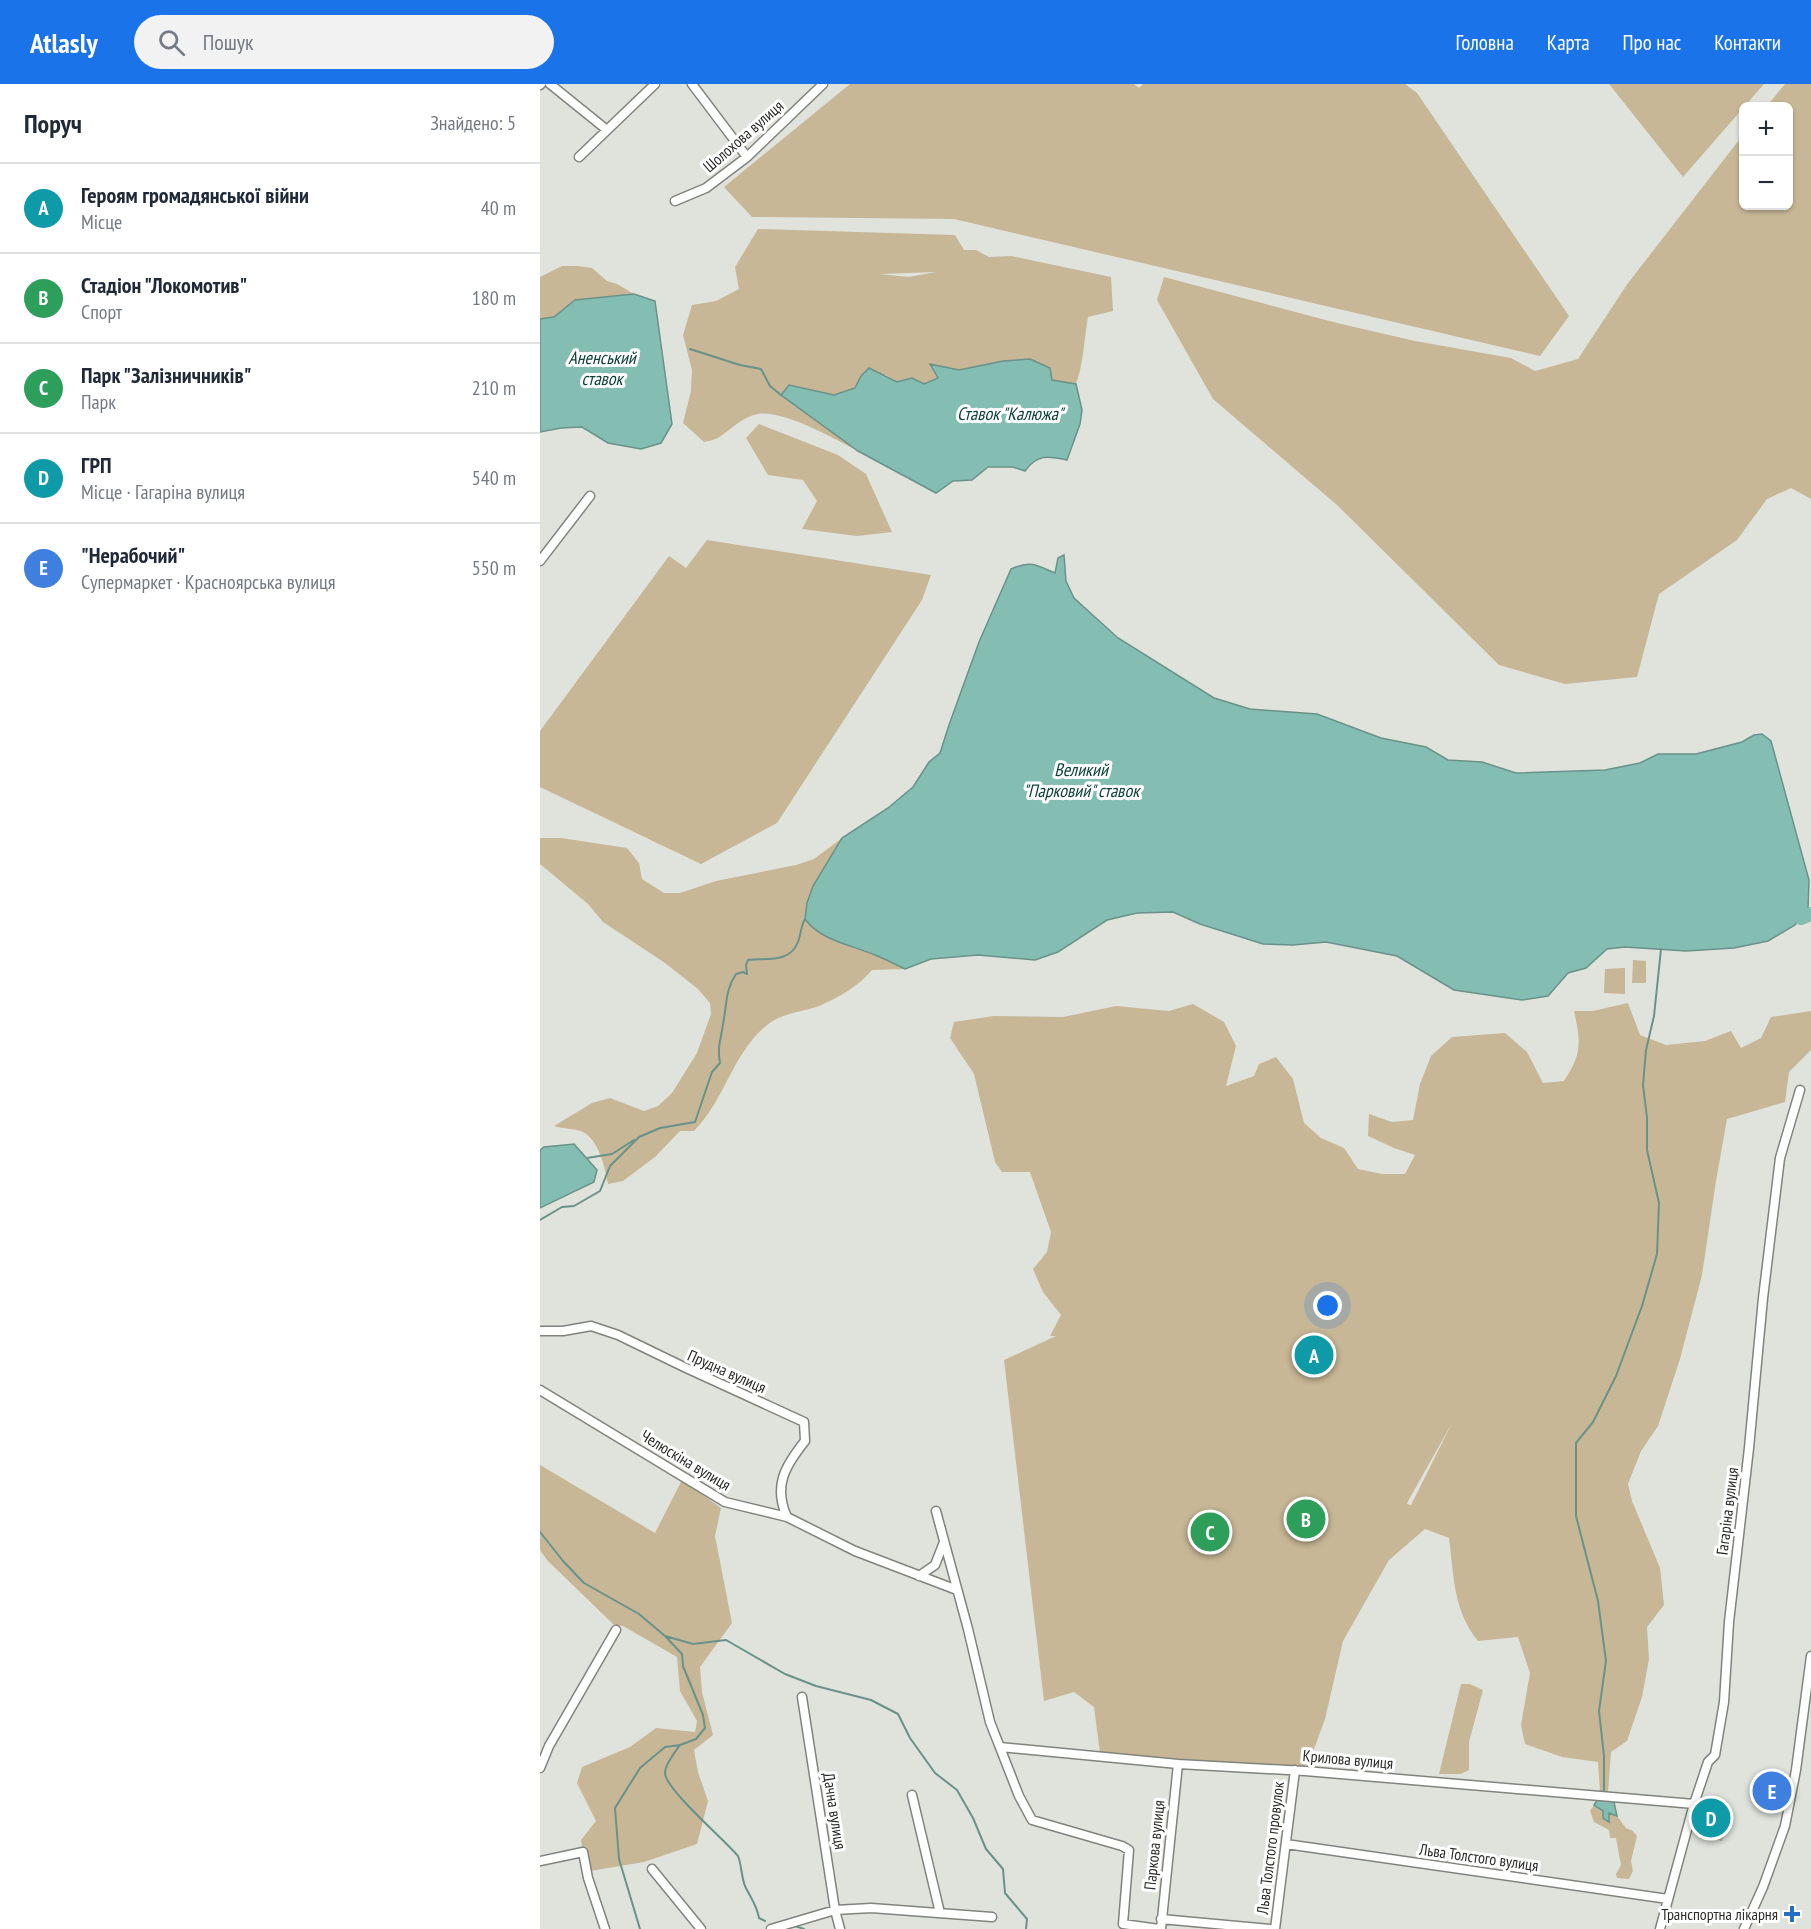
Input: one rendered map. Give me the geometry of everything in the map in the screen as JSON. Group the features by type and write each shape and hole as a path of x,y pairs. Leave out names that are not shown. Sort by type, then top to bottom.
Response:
{"street":[{"path":"550,84 607,130"},
{"path":"579,158 655,84"},
{"path":"692,84 747,157"},
{"name":"Шолохова вулиця","path":"675,201 706,188 747,157 824,84"},
{"path":"540,561 590,496"},
{"name":"Гагаріна вулиця","path":"1660,1929 1694,1804 1708,1762 1715,1755 1725,1702 1729,1622 1780,1158 1800,1090"},
{"name":"Прудна вулиця","path":"540,1330 563,1331 591,1326 618,1335 804,1422 805,1441 794,1455 781,1484 780,1502 787,1517"},
{"name":"Челюскіна вулиця","path":"540,1390 725,1502 787,1517 855,1551 957,1590"},
{"path":"936,1511 990,1722 1019,1796 1032,1820 1129,1850 1123,1924 1160,1929"},
{"path":"919,1576 935,1565 944,1542"},
{"path":"540,1768 549,1746 616,1630"},
{"path":"1744,1929 1763,1887 1785,1827 1796,1770 1811,1656"},
{"name":"Дачна вулиця","path":"801,1697 840,1929"},
{"name":"Крилова вулиця","path":"1000,1747 1178,1764 1295,1770 1694,1804"},
{"name":"Паркова вулиця","path":"1160,1929 1178,1764"},
{"name":"Льва Толстого провулок","path":"1275,1929 1295,1770"},
{"path":"912,1795 940,1913"},
{"name":"Льва Толстого вулиця","path":"1286,1844 1668,1899"},
{"path":"540,1860 583,1852 588,1878 605,1929"},
{"path":"652,1869 701,1929"},
{"path":"771,1929 835,1910 871,1908 992,1917"},
{"path":"1161,1918 1270,1929"}],"shaded area":[{"path":"850,84 1134,84 1139,88 1143,84 1405,84 1417,93 1569,316 1540,356 954,219 752,217 724,187"},
{"path":"1609,84 1764,84 1748,102 1739,102 1739,113 1683,177"},
{"path":"1785,84 1811,84 1811,499 1791,488 1767,499 1737,540 1659,594 1637,677 1565,684 1499,665 1337,505 1213,399 1157,300 1164,277 1337,323 1415,341 1511,358 1535,371 1578,359 1628,283 1739,140 1739,210 1793,210 1793,102 1770,102"},
{"path":"758,229 955,235 964,250 976,250 989,257 1011,256 1111,277 1113,311 1088,317 1076,384 1052,380 1003,361 959,370 931,364 938,378 924,384 912,378 898,382 886,375 861,376 855,388 834,395 789,385 781,395 858,451 809,426 769,414 758,414 746,418 718,438 704,442 683,423 691,391 692,370 683,335 692,305 716,301 739,289 735,267","holes":["936,272 909,277 879,274"]},
{"path":"562,266 592,268 607,281 634,294 575,300 554,318 540,319 540,277"},
{"path":"759,424 838,455 866,474 892,532 857,536 802,529 817,501 803,480 768,475 746,438"},
{"path":"707,540 931,575 922,600 777,823 701,864 540,787 540,731 669,556 686,568"},
{"path":"540,838 561,838 627,848 639,863 642,879 664,893 680,893 716,881 796,865 814,859 842,838 813,886 875,955 905,969 872,970 855,986 833,999 819,1006 779,1018 767,1025 745,1049 714,1105 694,1131 680,1131 655,1157 623,1181 608,1184 600,1155 589,1136 580,1131 554,1126 592,1103 610,1098 644,1111 658,1106 672,1093 697,1053 711,1014 710,1003 698,989 665,963 603,922 588,904 540,864"},
{"path":"1633,960 1646,961 1646,983 1632,983"},
{"path":"1625,968 1625,994 1604,993 1605,969"},
{"path":"1628,1003 1640,1035 1666,1045 1705,1041 1731,1031 1741,1048 1761,1038 1771,1017 1811,1011 1811,1050 1789,1072 1785,1102 1727,1119 1702,1275 1680,1359 1658,1426 1641,1451 1628,1484 1632,1501 1660,1568 1664,1605 1647,1627 1649,1659 1642,1697 1627,1741 1611,1752 1608,1792 1600,1791 1598,1762 1562,1757 1525,1744 1521,1725 1530,1673 1518,1637 1478,1641 1470,1630 1459,1605 1449,1538 1425,1529 1389,1560 1343,1641 1325,1719 1311,1757 1303,1768 1100,1753 1094,1707 1074,1692 1044,1701 1004,1360 1056,1336 1050,1336 1061,1315 1043,1292 1033,1269 1047,1252 1051,1232 1030,1172 1002,1172 995,1162 974,1074 950,1038 954,1022 994,1016 1063,1017 1116,1006 1169,1011 1193,1004 1224,1022 1236,1046 1226,1086 1254,1076 1259,1064 1276,1057 1293,1079 1304,1123 1321,1138 1344,1148 1358,1169 1382,1174 1405,1174 1415,1155 1368,1136 1369,1114 1392,1122 1413,1120 1420,1084 1431,1056 1452,1037 1505,1033 1527,1052 1543,1083 1564,1081 1577,1055 1579,1040 1574,1011 1593,1011","holes":["1452,1423 1411,1505 1407,1503"]},
{"path":"540,1465 655,1533 682,1480 721,1508 715,1536 732,1623 700,1667 702,1692 713,1735 694,1750 698,1772 708,1801 697,1844 644,1862 590,1871 581,1840 596,1821 577,1783 582,1767 630,1747 656,1728 695,1732 697,1721 680,1691 677,1657 623,1626 614,1625 547,1560 540,1550"},
{"path":"1461,1684 1470,1684 1483,1690 1469,1742 1469,1770 1461,1774 1439,1774"},
{"path":"1594,1805 1617,1816 1626,1828 1637,1836 1631,1861 1633,1871 1629,1879 1617,1878 1616,1874 1621,1865 1616,1838 1610,1838 1609,1830 1594,1822 1590,1811"},
{"path":"1707,1826 1725,1829 1722,1841 1704,1836"}],"water":[{"name":"Аненський ставок","path":"634,294 655,301 672,424 661,443 641,449 608,443 582,427 540,432 540,319 554,317 575,300"},
{"name":"Ставок \"Калюжа\"","path":"1030,359 1050,368 1052,380 1076,384 1082,410 1080,424 1067,460 1039,459 1029,465 1025,471 1013,467 988,467 972,480 953,481 936,493 858,451 781,395 789,385 834,395 855,388 861,376 869,368 897,382 912,378 924,384 938,378 930,364 959,370 1003,361"},
{"name":"Великий \"Парковий\" ставок","path":"1064,555 1066,581 1074,598 1118,638 1214,698 1250,709 1317,714 1381,738 1426,747 1448,760 1482,762 1516,773 1605,770 1640,763 1658,754 1696,754 1742,742 1754,735 1762,734 1771,741 1809,880 1808,909 1795,925 1768,941 1734,948 1686,951 1625,947 1607,949 1586,968 1568,973 1548,996 1522,1000 1454,990 1397,956 1326,942 1293,945 1263,944 1200,924 1173,912 1137,913 1107,920 1058,952 1035,960 978,955 931,959 905,969 875,955 837,942 819,932 805,919 807,903 813,886 842,838 888,808 913,787 929,762 940,753 979,642 1011,569 1029,564 1055,573 1058,558"},
{"path":"574,1144 597,1170 594,1182 540,1208 540,1150 544,1147"},
{"path":"1604,1798 1614,1802 1617,1816 1609,1813 1609,1822 1603,1818 1603,1811 1594,1805 1597,1800"}],"waterway":[{"path":"690,349 740,365 761,369 770,386 781,395"},
{"path":"1801,918 1811,914"},
{"path":"540,1220 562,1207 574,1206 600,1191 610,1166 639,1137 660,1128 695,1122 712,1072 720,1063 720,1043 732,980 736,974 743,972 747,974 748,960 777,958 794,949 805,919"},
{"path":"1604,1791 1604,1756 1599,1711 1606,1661 1598,1601 1576,1516 1576,1443 1593,1422 1616,1376 1642,1306 1657,1254 1659,1203 1647,1150 1647,1118 1643,1085 1646,1050 1654,1016 1661,949"},
{"path":"587,1158 612,1154 634,1140"},
{"path":"540,1532 584,1583 639,1614 665,1636 693,1644 726,1640 785,1674 816,1686 871,1700 898,1714 910,1738 935,1773 957,1790 973,1818 986,1849 1003,1869 1005,1893 1027,1919 1026,1929"},
{"path":"640,1929 619,1859 615,1808 640,1768 665,1747 680,1745 696,1739 705,1728 703,1715 683,1666 682,1654 666,1637"},
{"path":"680,1745 667,1766 665,1773 668,1781 685,1802 738,1856 745,1886 759,1918 765,1921"},
{"path":"795,1926 804,1929"}],"place":[{"name":"Героям громадянської війни","path":"1314,1355"},
{"name":"Стадіон \"Локомотив\"","path":"1306,1519"},
{"name":"Парк \"Залізничників\"","path":"1210,1532"},
{"name":"\"Нерабочий\"","path":"1772,1791"},
{"name":"ГРП","path":"1711,1818"},
{"name":"Транспортна лікарня","path":"1792,1914"}]}
